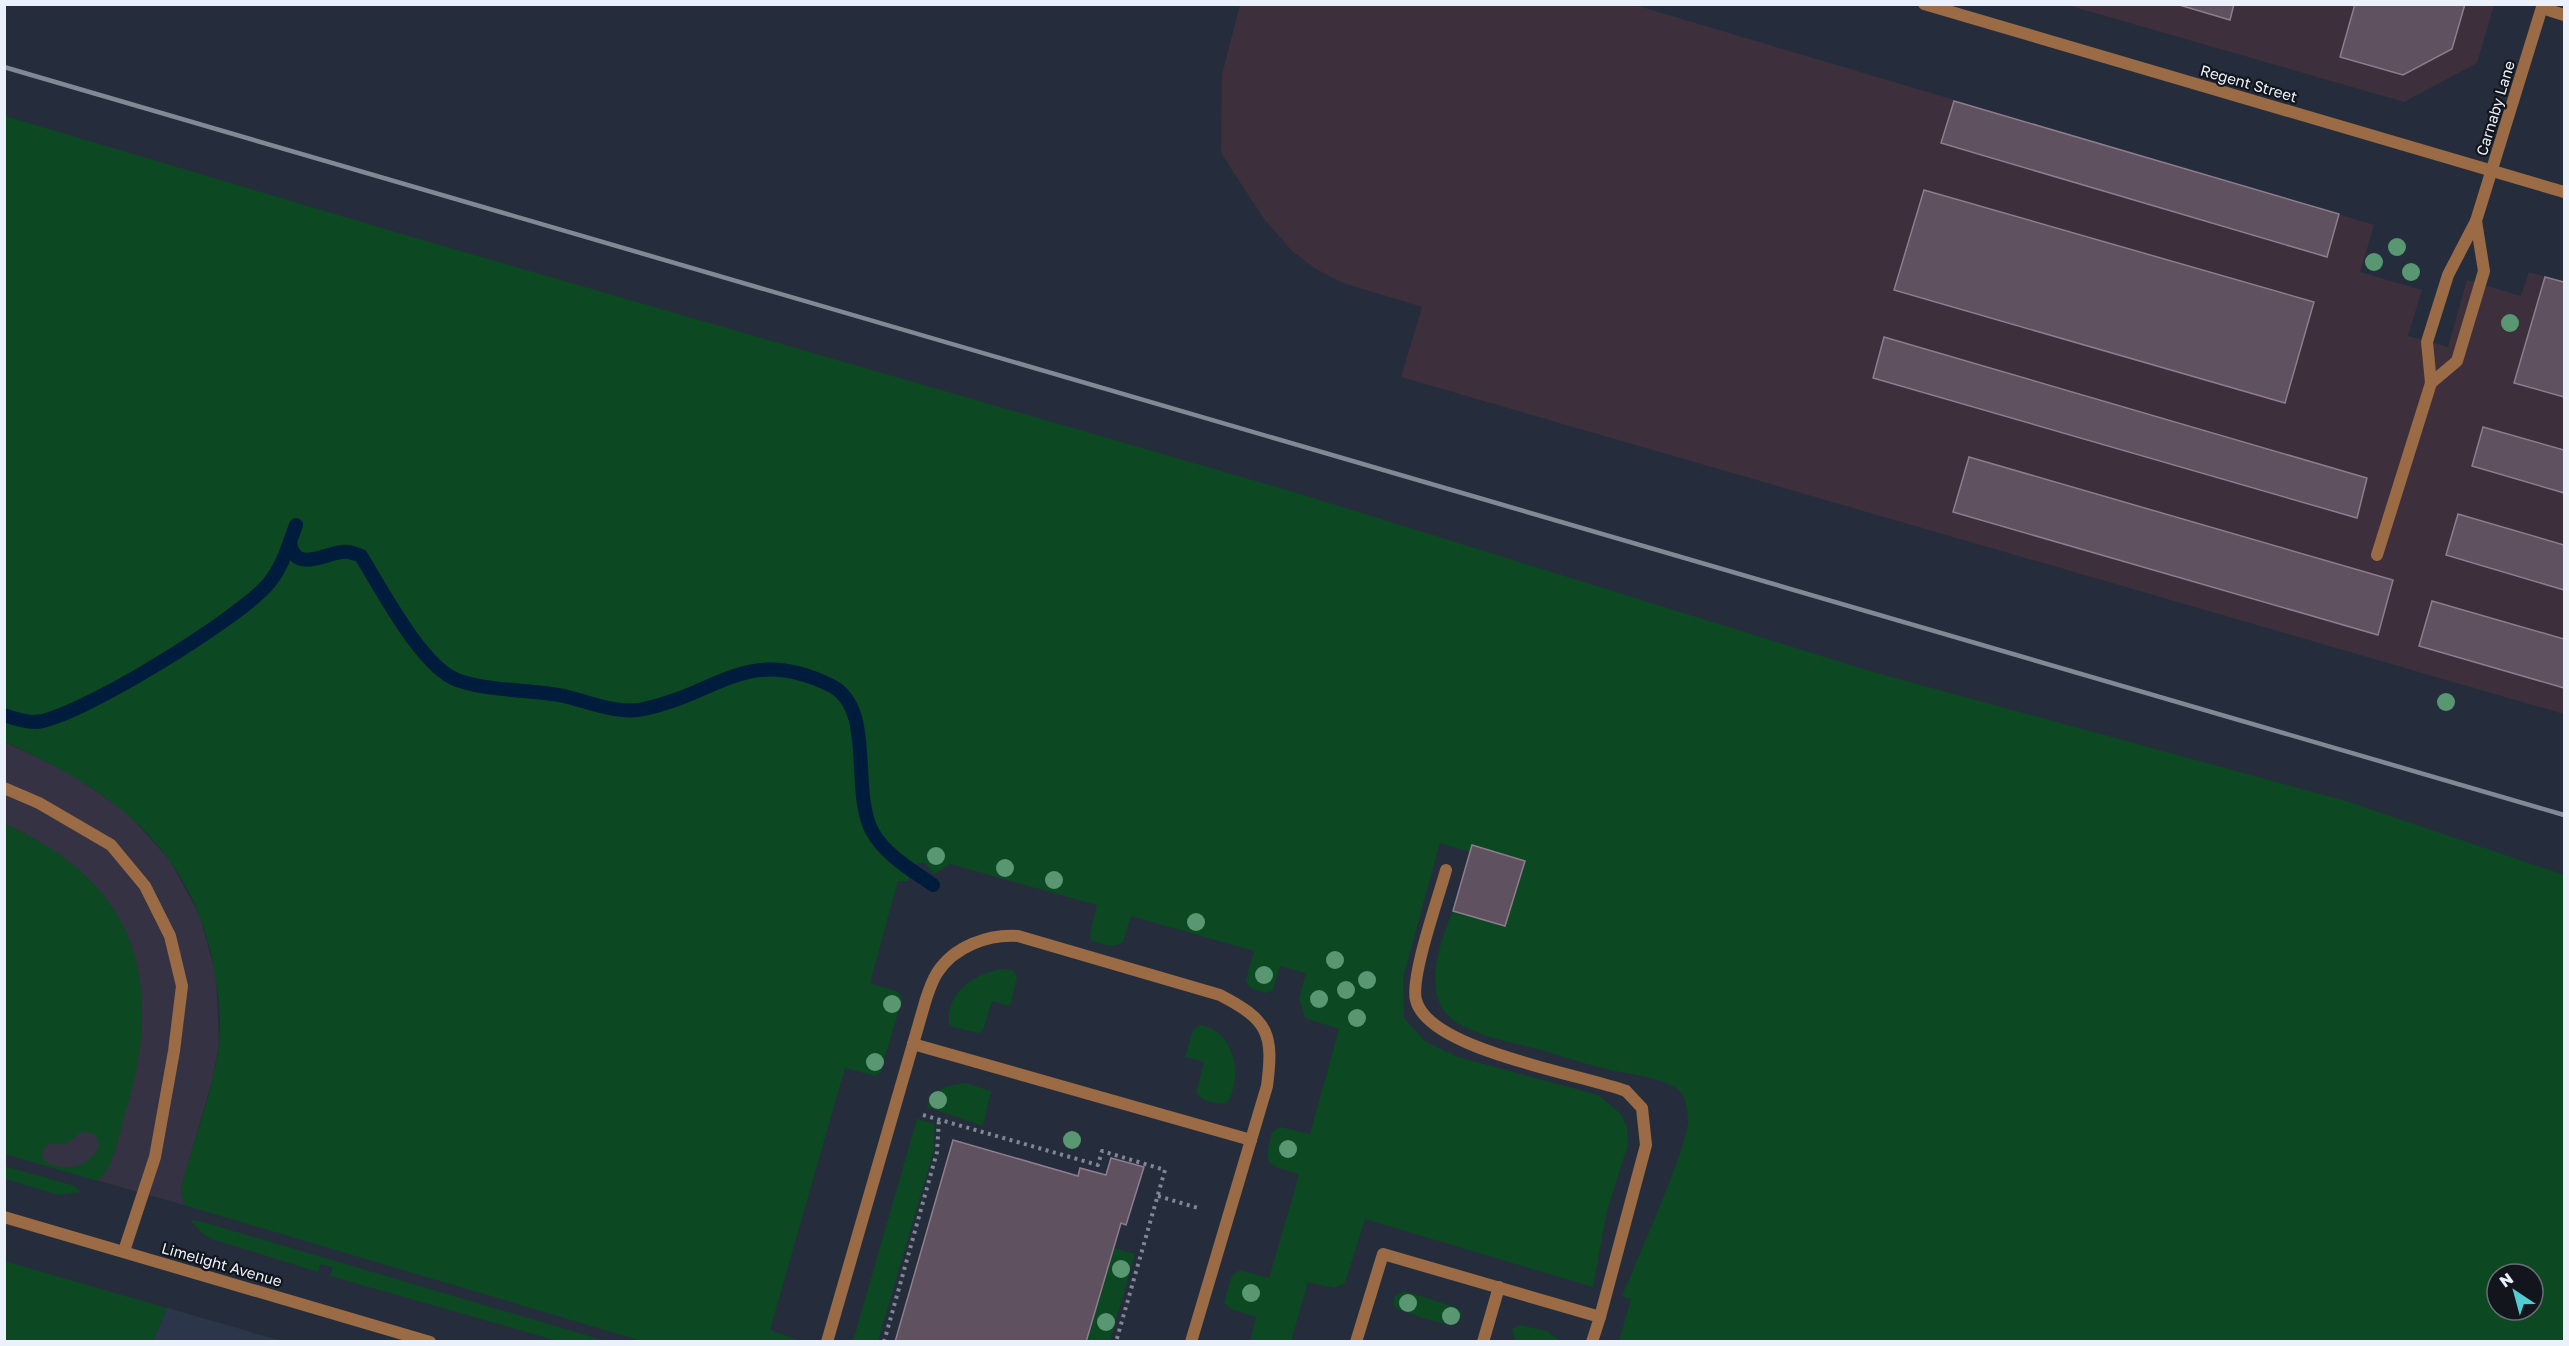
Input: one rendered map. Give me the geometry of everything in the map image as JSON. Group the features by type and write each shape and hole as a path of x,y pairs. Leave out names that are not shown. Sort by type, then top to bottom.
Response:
{"street":[{"name":"Regent Street","path":"1924,4 2565,192"},
{"name":"Carnaby Lane","path":"2431,383 2427,342 2448,275 2476,222 2543,6"},
{"path":"2543,6 2565,15"},
{"path":"2377,555 2431,383 2457,361 2484,271 2476,222"},
{"path":"4,788 39,803 111,844 145,886 170,936 182,986 174,1051 155,1157 124,1251"},
{"path":"1446,870 1418,973 1416,999 1423,1013 1437,1028 1453,1038 1477,1048 1626,1091 1642,1108 1646,1145 1592,1341"},
{"path":"827,1341 926,999 937,972 951,957 973,943 996,934 1018,936 1220,995 1248,1010 1264,1029 1272,1050 1267,1086 1191,1341"},
{"path":"913,1044 1251,1140"},
{"name":"Limelight Avenue","path":"4,1217 429,1341"},
{"path":"1356,1341 1383,1254 1600,1317"},
{"path":"1483,1341 1499,1287"}],"path":[{"path":"920,1114 1098,1165 1102,1151 1165,1170 1116,1341"},
{"path":"884,1341 937,1152 939,1119"},
{"path":"1158,1196 1198,1208"}],"shaded area":[{"path":"1240,5 1635,5 2374,225 2360,272 2422,290 2408,336 2448,347 2467,280 2521,296 2529,272 2564,282 2564,714 1401,377 1422,307 1343,283 1316,269 1292,251 1264,219 1221,153 1222,74"},
{"path":"2067,5 2494,5 2477,63 2404,102"},
{"path":"4,742 67,771 127,813 169,859 199,914 216,975 219,1043 213,1077 181,1189 184,1205 5,1154"},
{"path":"167,1308 282,1341 153,1341"}],"green space":[{"path":"5,116 419,239 1294,492 1873,672 2346,801 2564,875 2564,1341 1619,1341 1631,1299 1622,1296 1672,1175 1687,1130 1688,1117 1684,1099 1676,1088 1658,1080 1598,1067 1491,1037 1463,1026 1444,1011 1438,1000 1435,975 1440,947 1453,911 1505,926 1525,861 1472,845 1470,852 1440,843 1403,978 1404,1018 1426,1042 1458,1057 1598,1095 1621,1114 1627,1127 1628,1145 1607,1210 1593,1287 1365,1219 1345,1283 1334,1288 1308,1282 1291,1341 1250,1341 1256,1317 1231,1309 1224,1303 1231,1277 1239,1270 1269,1278 1299,1175 1270,1163 1268,1152 1272,1132 1281,1127 1310,1134 1339,1029 1305,1018 1299,998 1306,973 1280,966 1273,990 1266,993 1250,988 1246,980 1254,951 1131,916 1123,942 1112,946 1092,941 1090,934 1097,905 950,864 934,874 924,863 918,863 911,869 908,881 898,881 870,983 899,992 902,1000 880,1073 876,1076 845,1068 770,1330 800,1341 642,1341 184,1205 181,1189 208,1099 219,1044 219,1008 210,949 197,910 180,876 159,847 134,821 106,798 75,777 5,742"},
{"path":"5,824 49,848 84,875 111,905 129,939 140,977 142,1018 138,1062 119,1138 113,1158 97,1181 5,1154","holes":["83,1131 96,1135 99,1147 82,1164 67,1168 44,1160 42,1151 48,1144 66,1144"]},
{"path":"1002,969 1012,970 1017,976 1010,1006 992,1001 983,1030 979,1033 949,1024 952,1002 964,986 982,975"},
{"path":"1199,1025 1211,1028 1221,1035 1233,1056 1235,1081 1227,1103 1210,1102 1196,1093 1204,1062 1185,1057 1193,1030"},
{"path":"966,1083 991,1091 983,1126 927,1107 936,1092"},
{"path":"917,1119 935,1124 933,1153 878,1341 853,1341"},
{"path":"4,1166 75,1186 80,1192 59,1195 5,1179"},
{"path":"190,1220 606,1341 558,1341 330,1276 333,1267 321,1264 318,1272 212,1239 202,1233"},
{"path":"1114,1248 1135,1254 1110,1341 1086,1342"},
{"path":"4,1261 167,1308 153,1341 5,1341"},
{"path":"1404,1291 1455,1307 1462,1313 1459,1320 1444,1323 1398,1309 1394,1305 1394,1297"},
{"path":"1520,1325 1547,1331 1560,1341 1515,1340 1512,1329"}],"building":[{"path":"2176,4 2234,4 2230,20"},
{"path":"2355,4 2465,4 2452,49 2403,75 2340,57"},
{"path":"1954,101 2339,214 2327,257 1941,143"},
{"path":"1924,190 2314,302 2285,403 1894,290"},
{"path":"2545,277 2564,282 2564,397 2514,383"},
{"path":"1884,337 2367,478 2357,518 1873,378"},
{"path":"2483,427 2564,450 2564,493 2472,466"},
{"path":"1969,457 2393,580 2378,635 1953,512"},
{"path":"2458,514 2564,545 2564,590 2446,555"},
{"path":"2432,601 2564,639 2564,688 2419,646"},
{"path":"1472,845 1525,861 1505,926 1453,911"},
{"path":"953,1140 1078,1176 1080,1168 1106,1175 1111,1158 1144,1167 1126,1225 1121,1223 1086,1342 895,1342"}],"waterway":[{"path":"4,715 31,722 56,717 120,686 194,641 253,598 269,583 282,562 296,525"},
{"path":"290,542 293,552 304,559 345,552 361,556 416,643 443,672 470,684 564,696 624,710 644,709 670,702 734,676 754,671 776,670 801,674 830,685 844,696 853,711 858,730 866,813 872,831 891,855 933,885"}],"railway":[{"path":"4,67 2564,815"}]}
